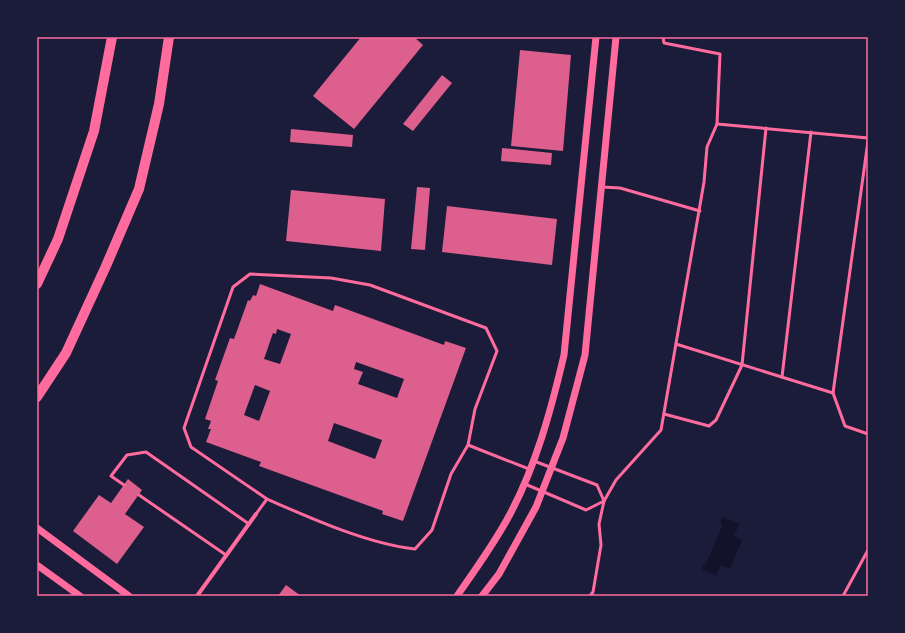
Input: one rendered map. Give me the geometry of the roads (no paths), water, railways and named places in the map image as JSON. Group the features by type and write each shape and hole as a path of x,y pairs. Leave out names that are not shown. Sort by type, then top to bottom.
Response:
{"main road":[{"path":"37,284 58,239 94,130 112,37"},
{"path":"37,397 66,353 139,189 159,104 169,37"}],"street":[{"path":"457,596 509,516 542,438 564,355 596,37"},
{"path":"482,596 499,574 536,507 563,438 585,355 616,37"},
{"path":"197,596 256,514"},
{"path":"37,528 130,596"},
{"path":"37,565 80,596"}],"lane":[{"path":"590,596 593,592 601,544 599,524 604,501 616,480 661,430 700,211 707,147 717,124 720,54 664,43 663,37"},
{"path":"717,124 868,138"},
{"path":"664,414 710,426 716,420 742,365 766,128"},
{"path":"782,377 811,132"},
{"path":"868,141 833,393 844,426 868,434"},
{"path":"602,187 620,188 700,211"},
{"path":"250,274 332,278 370,285 486,328 497,351 475,409 468,445 451,474 432,530 415,549 392,547 306,516 267,499 191,446 184,428 233,287 250,274"},
{"path":"676,344 833,393"},
{"path":"468,445 529,469"},
{"path":"124,485 111,476 127,454 146,452 249,524"},
{"path":"532,460 597,485 604,501"},
{"path":"523,483 586,510 604,501"},
{"path":"139,495 226,555"},
{"path":"256,514 267,499"},
{"path":"843,596 868,550"}]}
